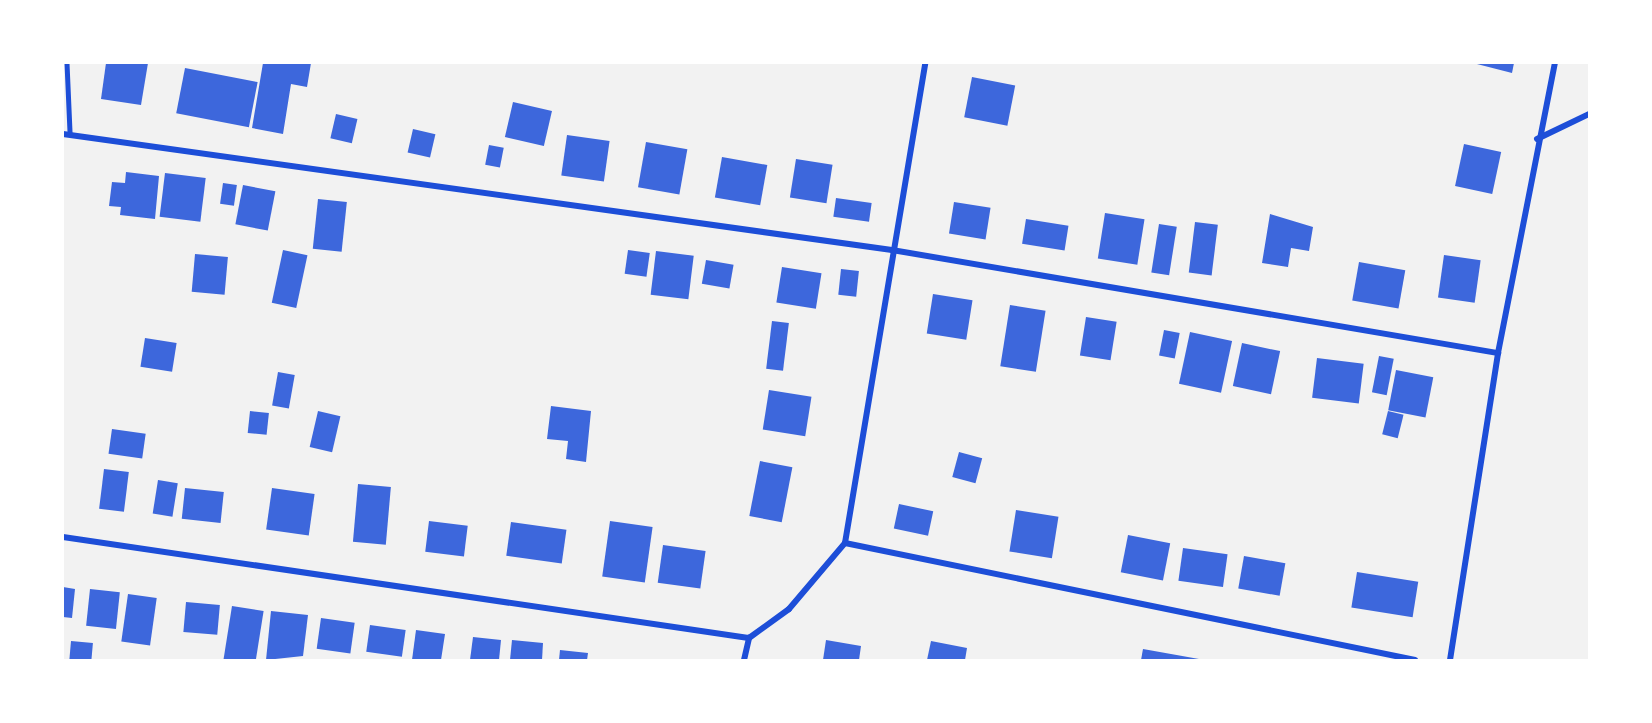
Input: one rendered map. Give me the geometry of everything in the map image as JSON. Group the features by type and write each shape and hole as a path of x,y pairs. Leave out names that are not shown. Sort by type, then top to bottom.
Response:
{"street":[{"path":"744,660 749,638 789,609 845,543 924,63"},
{"path":"1450,660 1498,353 1537,139 1556,63"},
{"path":"1537,139 1589,114"},
{"path":"67,133 892,250 1498,353"},
{"path":"63,537 749,638"},
{"path":"845,543 1415,660"}],"lane":[{"path":"67,63 67,133"}],"building":[{"path":"106,63 148,63 141,105 101,99"},
{"path":"263,63 311,63 307,87 291,84 283,134 252,128"},
{"path":"1473,63 1514,63 1512,73"},
{"path":"185,68 258,82 249,127 176,113"},
{"path":"972,77 1015,85 1007,126 964,117"},
{"path":"513,102 552,111 544,146 505,137"},
{"path":"336,114 357,119 352,143 330,138"},
{"path":"413,129 435,134 430,158 408,152"},
{"path":"567,135 610,141 604,182 561,176"},
{"path":"646,142 687,149 679,195 638,187"},
{"path":"1464,144 1501,152 1492,194 1455,186"},
{"path":"489,145 504,148 500,167 485,165"},
{"path":"722,157 767,165 760,205 715,197"},
{"path":"796,159 833,165 826,203 790,198"},
{"path":"126,172 159,176 155,219 120,215 121,207 109,206 112,182 125,183"},
{"path":"165,173 206,178 200,222 160,217"},
{"path":"223,183 237,185 234,206 220,204"},
{"path":"243,185 275,191 268,231 235,224"},
{"path":"836,198 872,203 869,222 833,217"},
{"path":"318,199 347,202 342,252 313,249"},
{"path":"954,202 991,208 986,239 949,234"},
{"path":"1105,213 1145,219 1137,265 1098,258"},
{"path":"1270,214 1313,227 1309,251 1291,248 1288,267 1262,263"},
{"path":"1026,219 1068,226 1065,250 1022,244"},
{"path":"1195,222 1218,225 1212,275 1189,273"},
{"path":"1159,224 1177,227 1169,275 1151,272"},
{"path":"283,250 307,255 296,308 272,303"},
{"path":"628,250 650,253 646,277 625,274"},
{"path":"656,251 694,256 688,299 651,295"},
{"path":"195,254 228,257 225,295 192,292"},
{"path":"1444,255 1481,260 1475,303 1438,298"},
{"path":"706,260 734,265 729,288 702,284"},
{"path":"1359,262 1405,270 1399,309 1352,300"},
{"path":"782,267 822,273 816,309 776,303"},
{"path":"841,269 859,271 856,297 838,295"},
{"path":"933,294 973,300 966,340 927,334"},
{"path":"1010,305 1046,311 1036,372 1000,366"},
{"path":"1086,317 1117,322 1111,360 1080,356"},
{"path":"772,321 789,323 783,371 766,369"},
{"path":"1164,330 1180,333 1175,359 1159,356"},
{"path":"1190,332 1232,341 1221,393 1179,384"},
{"path":"145,338 177,343 172,372 140,367"},
{"path":"1242,343 1280,351 1271,394 1233,386"},
{"path":"1379,356 1394,359 1387,395 1372,392"},
{"path":"1317,358 1364,364 1359,403 1312,398"},
{"path":"1396,370 1433,377 1425,417 1388,410"},
{"path":"278,372 295,375 289,408 272,405"},
{"path":"769,390 811,397 805,436 763,430"},
{"path":"551,406 591,411 586,462 566,459 568,441 547,439"},
{"path":"250,411 269,413 267,435 248,433"},
{"path":"318,411 340,416 332,452 310,447"},
{"path":"1388,411 1404,415 1398,438 1382,434"},
{"path":"112,429 146,434 142,458 109,454"},
{"path":"959,452 982,458 975,483 952,477"},
{"path":"760,461 792,467 782,522 749,516"},
{"path":"104,469 129,472 124,512 99,509"},
{"path":"158,480 178,483 172,517 153,514"},
{"path":"358,484 391,487 386,545 353,542"},
{"path":"185,488 224,492 221,523 182,519"},
{"path":"272,488 315,494 309,536 266,530"},
{"path":"899,504 933,511 928,536 894,528"},
{"path":"1016,510 1058,517 1052,558 1009,551"},
{"path":"429,521 468,526 464,557 425,552"},
{"path":"610,521 653,527 645,582 602,576"},
{"path":"511,522 566,530 562,563 506,556"},
{"path":"1128,535 1170,543 1163,581 1121,572"},
{"path":"663,545 706,551 700,589 658,583"},
{"path":"1183,548 1228,554 1223,587 1178,581"},
{"path":"1244,556 1285,563 1280,596 1238,588"},
{"path":"1357,572 1418,582 1413,617 1351,608"},
{"path":"63,587 75,589 72,618 63,617"},
{"path":"90,589 120,592 116,629 86,626"},
{"path":"128,594 157,598 150,646 121,642"},
{"path":"186,602 220,605 217,635 183,632"},
{"path":"232,606 264,611 256,660 224,659"},
{"path":"271,611 308,615 303,656 266,660"},
{"path":"321,618 355,623 350,653 317,649"},
{"path":"370,625 406,630 402,657 366,652"},
{"path":"416,630 445,634 441,660 412,660"},
{"path":"473,637 501,640 499,660 470,660"},
{"path":"512,640 543,643 542,660 510,660"},
{"path":"826,640 861,646 859,660 823,660"},
{"path":"71,641 93,643 91,660 69,660"},
{"path":"931,641 967,648 965,660 927,660"},
{"path":"1143,649 1199,659 1199,660 1141,660"},
{"path":"560,650 588,653 587,660 559,660"}]}
